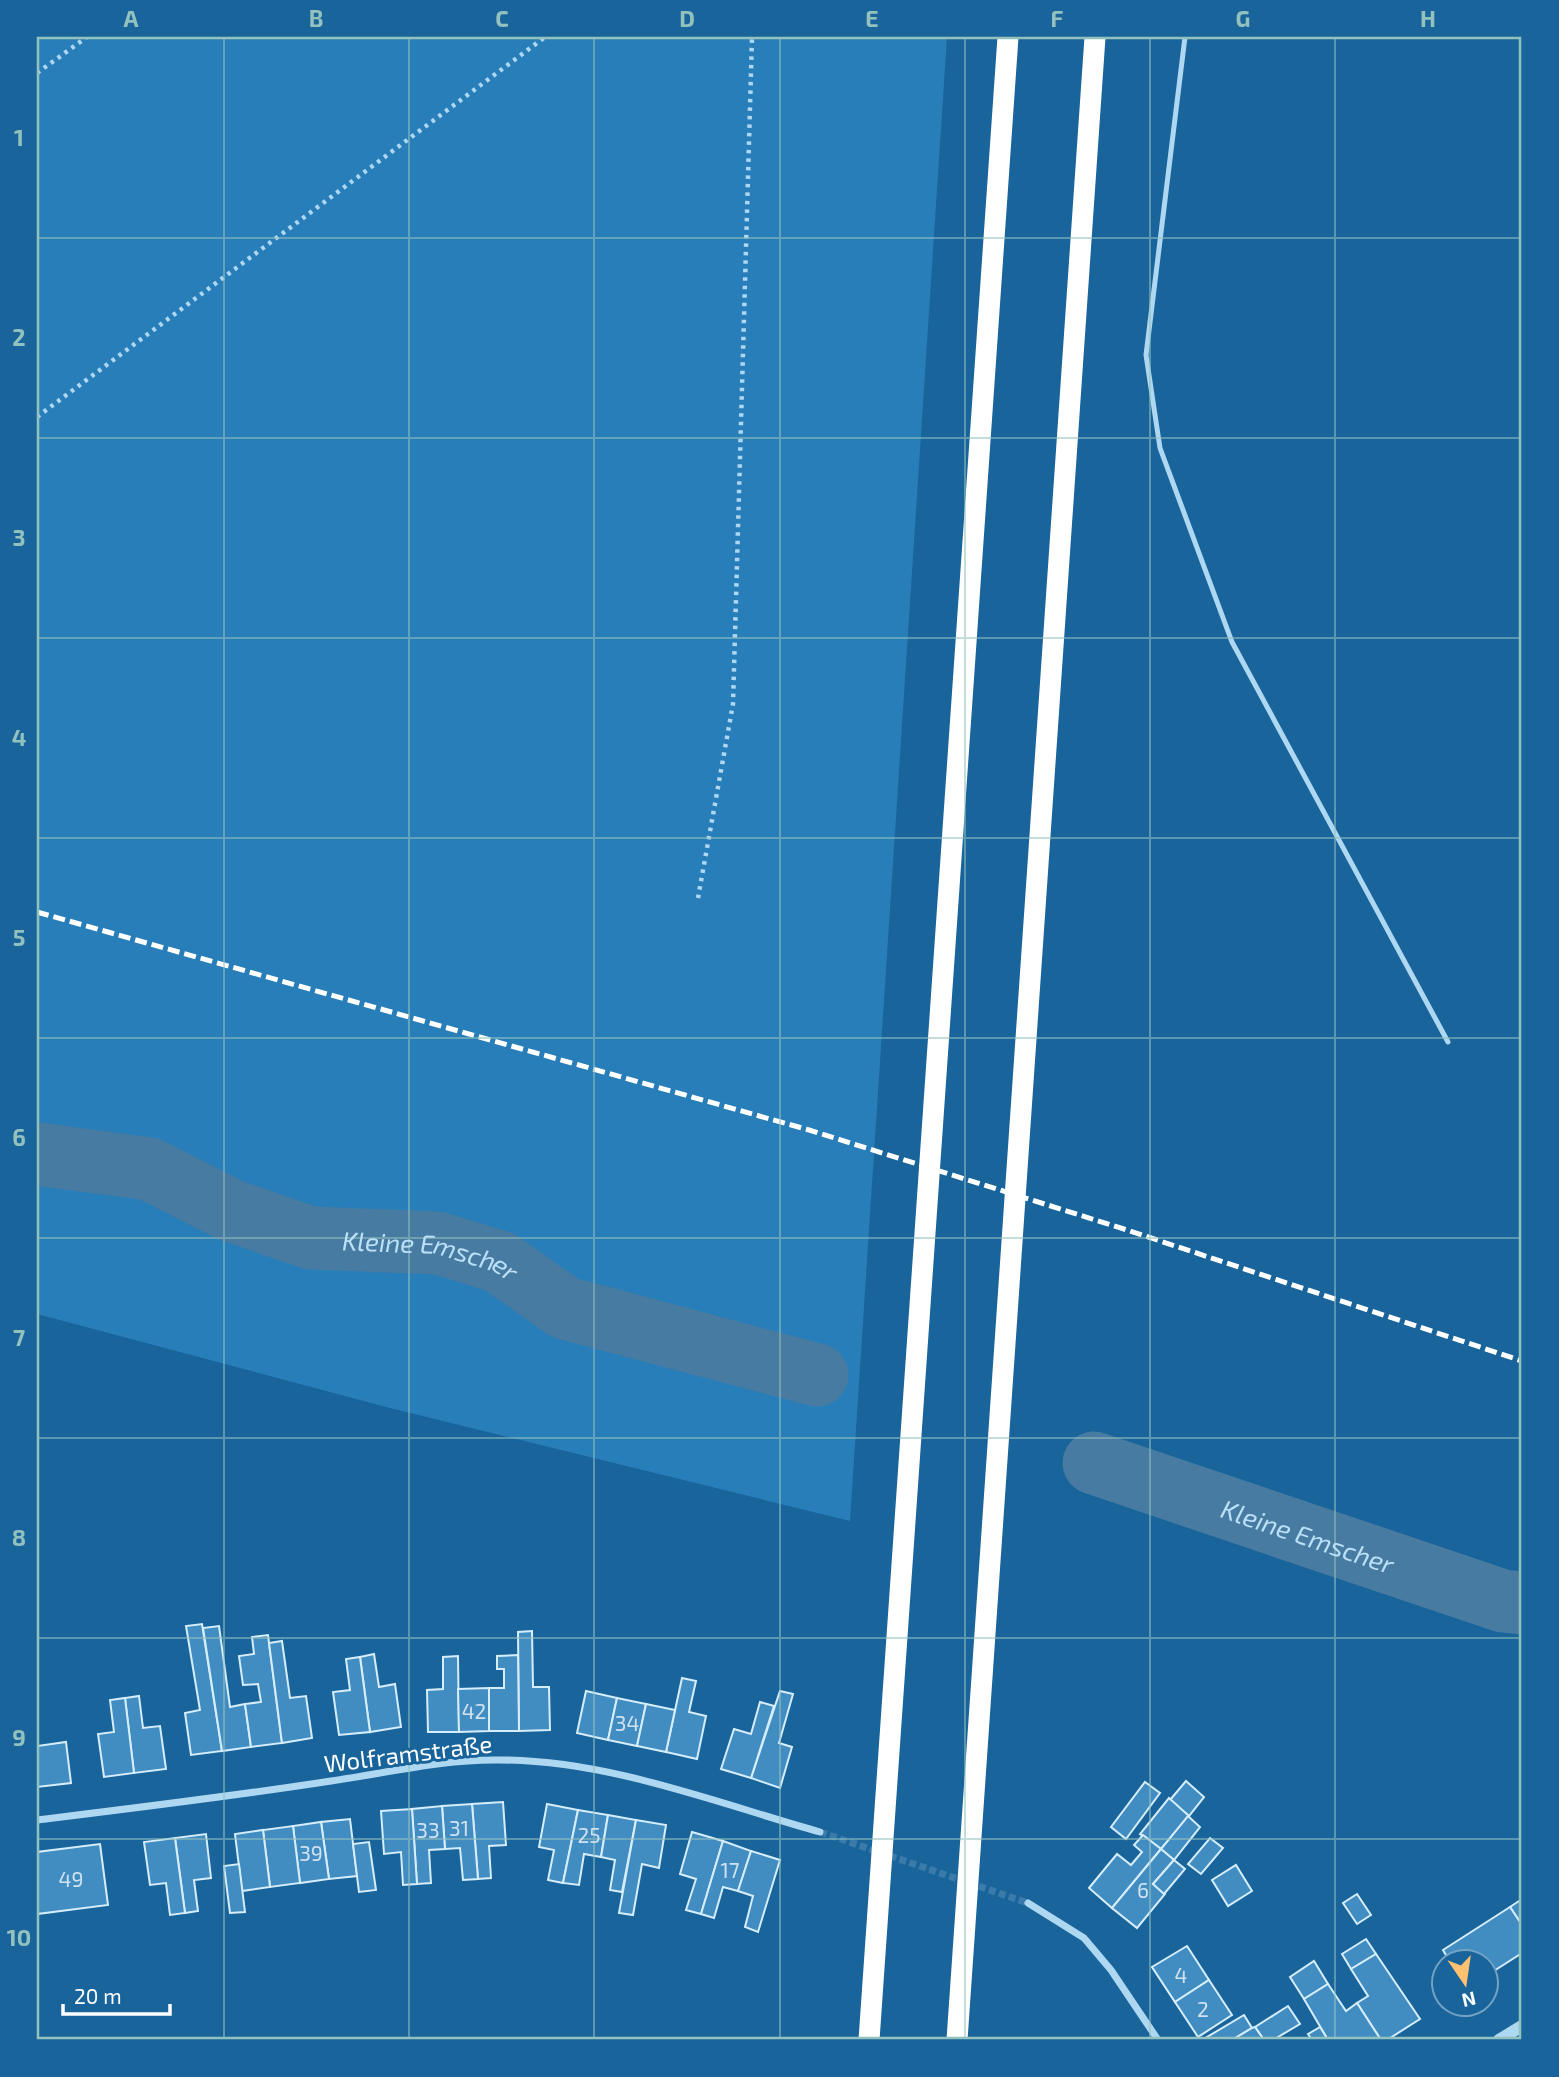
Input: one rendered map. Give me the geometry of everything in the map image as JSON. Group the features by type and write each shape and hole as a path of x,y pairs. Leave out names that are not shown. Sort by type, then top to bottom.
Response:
{"highway":[{"path":"869,2040 1008,37"},
{"path":"957,2040 1095,37"}],"street":[{"name":"Wolframstraße","path":"37,1820 334,1781 408,1768 498,1759 572,1767 642,1782 820,1832"},
{"path":"1028,1903 1084,1938 1111,1970 1158,2040"},
{"path":"1499,2040 1522,2026"}],"lane":[{"path":"1185,37 1146,355 1160,448 1232,642 1448,1042"}],"path":[{"path":"37,73 87,37"},
{"path":"37,417 545,37"},
{"path":"698,898 733,704 752,37"}],"shaded area":[{"path":"37,37 947,37 850,1521 386,1407 37,1314"}],"building":[{"path":"202,1624 222,1751 191,1755 185,1713 200,1710 186,1626"},
{"path":"219,1626 230,1707 245,1704 251,1747 222,1751 203,1628"},
{"path":"532,1631 533,1687 549,1687 550,1730 519,1731 518,1632"},
{"path":"268,1635 282,1743 251,1747 245,1704 261,1702 258,1684 243,1685 239,1656 254,1654 252,1637"},
{"path":"282,1641 290,1698 306,1696 312,1738 282,1743 269,1643"},
{"path":"374,1654 379,1687 395,1684 401,1727 370,1732 360,1657"},
{"path":"518,1655 519,1731 489,1731 489,1688 504,1688 504,1669 497,1669 497,1656"},
{"path":"458,1656 459,1732 428,1732 427,1690 443,1689 443,1657"},
{"path":"360,1657 370,1732 339,1735 333,1692 350,1690 346,1659"},
{"path":"682,1678 696,1681 689,1712 706,1716 697,1759 666,1752"},
{"path":"489,1688 489,1731 459,1732 458,1689"},
{"path":"586,1691 617,1698 608,1740 577,1733"},
{"path":"780,1691 793,1694 779,1743 792,1747 780,1788 751,1778"},
{"path":"139,1696 143,1728 160,1726 166,1769 134,1773 125,1698"},
{"path":"125,1698 134,1773 104,1777 98,1734 114,1732 110,1700"},
{"path":"617,1698 646,1704 637,1746 608,1740"},
{"path":"760,1702 774,1706 751,1778 721,1769 734,1729 751,1734"},
{"path":"646,1704 675,1710 666,1752 637,1746"},
{"path":"66,1742 71,1783 37,1787 37,1746"},
{"path":"1186,1781 1204,1797 1189,1816 1170,1800"},
{"path":"1145,1782 1160,1793 1126,1839 1111,1827"},
{"path":"1169,1798 1189,1816 1161,1849 1140,1834"},
{"path":"503,1802 506,1845 489,1846 491,1878 478,1879 472,1804"},
{"path":"472,1804 478,1879 463,1880 460,1848 445,1849 442,1806"},
{"path":"547,1804 578,1810 563,1883 548,1880 554,1850 539,1847"},
{"path":"442,1806 445,1849 429,1850 431,1883 417,1884 412,1809"},
{"path":"412,1809 417,1884 403,1885 401,1852 384,1854 381,1811"},
{"path":"578,1810 608,1815 601,1857 584,1854 579,1885 563,1883"},
{"path":"608,1815 636,1820 622,1892 610,1890 615,1860 601,1857"},
{"path":"1188,1816 1200,1827 1174,1860 1161,1849"},
{"path":"350,1819 357,1876 329,1879 321,1822"},
{"path":"636,1820 666,1825 659,1868 642,1864 633,1915 619,1913"},
{"path":"321,1822 329,1879 300,1883 293,1826"},
{"path":"293,1826 300,1883 270,1887 263,1830"},
{"path":"263,1830 270,1887 242,1891 235,1834"},
{"path":"692,1832 723,1841 701,1914 686,1910 696,1879 680,1874"},
{"path":"206,1834 211,1878 194,1880 198,1911 185,1913 175,1838"},
{"path":"1143,1835 1161,1849 1112,1908 1089,1888 1117,1854 1131,1865 1142,1852 1134,1845"},
{"path":"175,1838 185,1913 170,1915 166,1883 150,1885 144,1842"},
{"path":"1210,1838 1223,1848 1201,1874 1188,1864"},
{"path":"723,1841 751,1851 738,1891 723,1887 714,1918 701,1914"},
{"path":"369,1842 376,1890 359,1892 353,1844"},
{"path":"100,1844 108,1905 37,1914 37,1852"},
{"path":"1161,1849 1174,1860 1153,1884 1165,1894 1137,1928 1112,1908"},
{"path":"751,1851 780,1860 758,1932 745,1927 753,1896 738,1891"},
{"path":"1174,1860 1185,1869 1164,1894 1153,1884"},
{"path":"239,1864 245,1912 230,1913 224,1866"},
{"path":"1236,1865 1252,1891 1228,1906 1212,1880"},
{"path":"1357,1894 1371,1915 1357,1924 1343,1903"},
{"path":"1522,1899 1522,1925 1510,1907"},
{"path":"1510,1907 1522,1925 1522,1953 1500,1967 1500,1948 1446,1948"},
{"path":"1366,1939 1376,1954 1351,1969 1342,1954"},
{"path":"1187,1946 1209,1980 1175,2002 1152,1967"},
{"path":"1376,1954 1420,2019 1387,2040 1381,2040 1357,2003 1368,1996 1351,1969"},
{"path":"1314,1961 1328,1984 1304,1999 1290,1977"},
{"path":"1209,1980 1232,2015 1198,2037 1175,2002"},
{"path":"1328,1984 1346,2011 1357,2003 1381,2040 1328,2040 1304,1999"},
{"path":"1288,2006 1300,2024 1273,2040 1264,2040 1255,2027"},
{"path":"1244,2015 1252,2028 1232,2040 1202,2040"},
{"path":"1255,2027 1264,2040 1232,2040 1252,2028"},
{"path":"1320,2027 1328,2040 1312,2040 1308,2034"}],"waterway":[{"name":"Kleine Emscher","path":"37,1154 150,1169 230,1210 311,1238 438,1243 500,1262 565,1308 817,1375"},
{"name":"Kleine Emscher","path":"1094,1463 1503,1601 1522,1603"}],"tunnel":[{"path":"820,1832 1028,1903"}],"railway":[{"path":"37,912 809,1130 1124,1229 1522,1361"}]}
